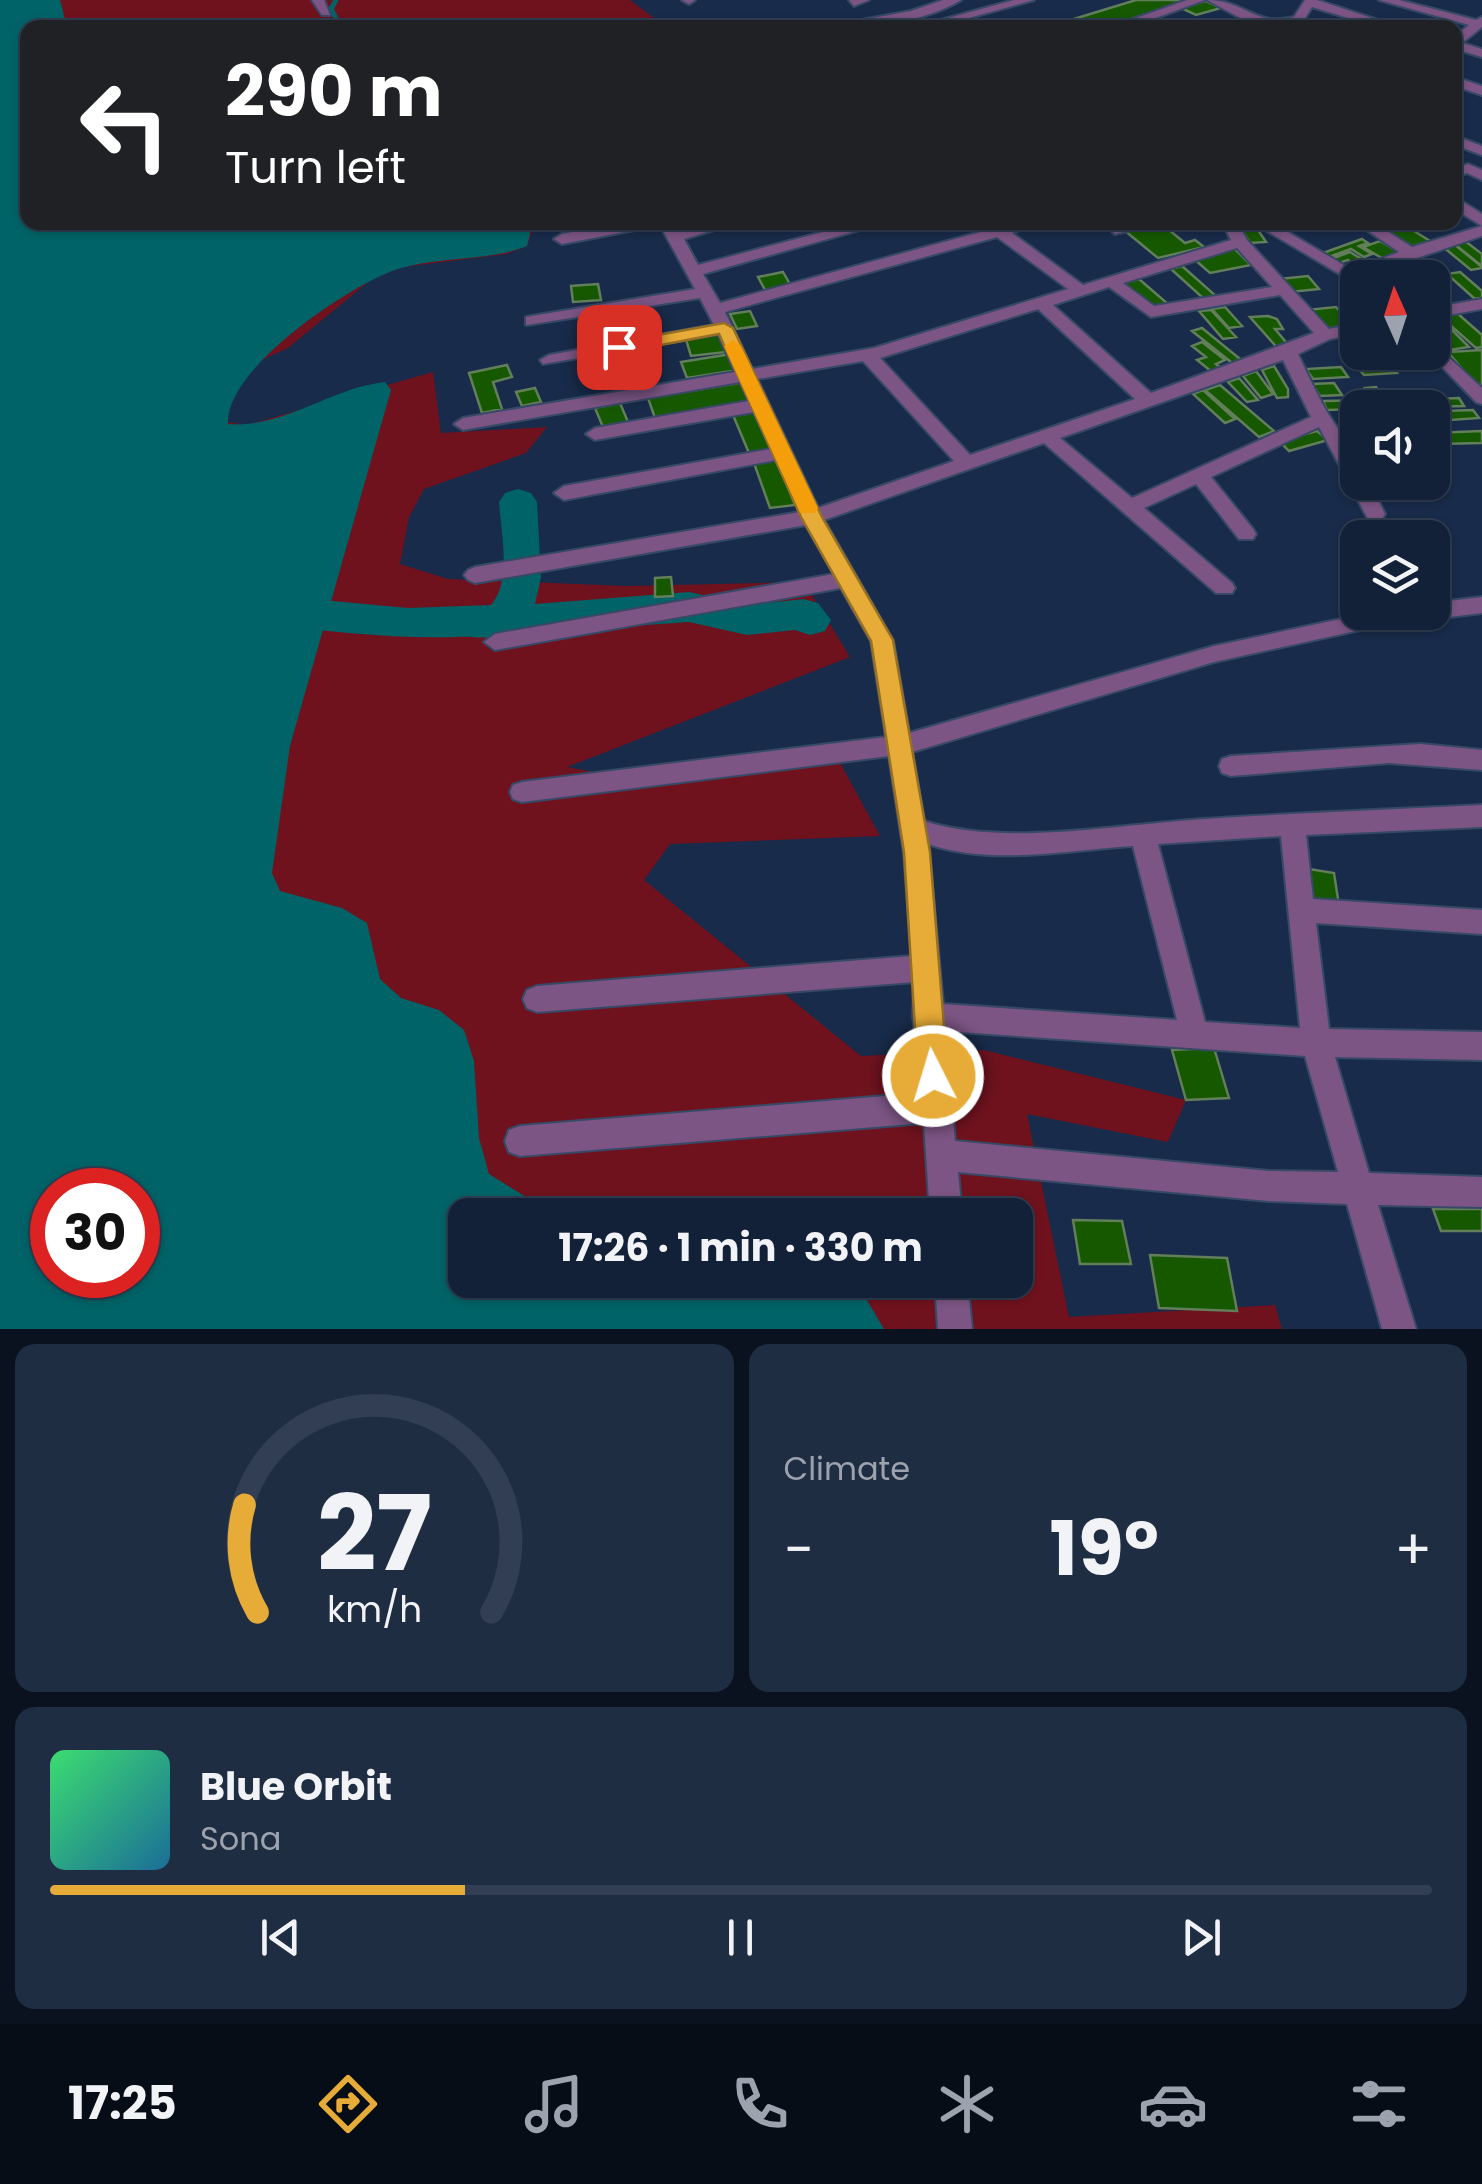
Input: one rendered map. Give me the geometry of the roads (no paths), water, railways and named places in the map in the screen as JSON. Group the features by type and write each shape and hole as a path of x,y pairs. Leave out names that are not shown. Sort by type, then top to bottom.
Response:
{"street":[{"path":"882,20 954,0"},
{"path":"928,7 947,20 1028,0"},
{"path":"1138,20 1199,0"},
{"path":"1214,0 1256,20"},
{"path":"1385,0 1458,20"},
{"path":"1306,3 1367,20"},
{"path":"913,14 918,20"},
{"path":"562,239 611,230"},
{"path":"670,230 715,310 844,580 882,640 914,828 945,1198"},
{"path":"694,270 851,230"},
{"path":"549,360 985,230"},
{"path":"1003,230 1081,291"},
{"path":"1233,230 1325,335"},
{"path":"1273,230 1340,269"},
{"path":"1375,230 1411,253"},
{"path":"1444,230 1454,237"},
{"path":"1395,260 1454,237 1482,231"},
{"path":"464,424 868,354 1240,242"},
{"path":"1112,282 1151,312 1283,290"},
{"path":"1042,304 1148,401"},
{"path":"1450,310 1482,304"},
{"path":"532,320 715,310"},
{"path":"474,575 812,517 1340,332"},
{"path":"1288,352 1321,419 1340,445"},
{"path":"868,354 967,464"},
{"path":"1450,365 1482,398"},
{"path":"595,434 761,405"},
{"path":"1129,507 1321,419"},
{"path":"1048,437 1224,588"},
{"path":"564,494 782,453"},
{"path":"1198,474 1246,534"},
{"path":"1368,500 1375,514"},
{"path":"495,642 844,580"},
{"path":"1450,608 1482,605"},
{"path":"522,792 902,745 1214,654 1340,628"},
{"path":"1231,766 1376,756 1460,755 1482,760"},
{"path":"914,828 958,843 1003,844 1292,824 1482,816"},
{"path":"1292,824 1316,1043 1398,1329"},
{"path":"1144,834 1195,1036"},
{"path":"1302,910 1482,922"},
{"path":"537,999 924,968"},
{"path":"927,1016 1316,1043 1482,1046"},
{"path":"520,1140 936,1107"},
{"path":"941,1154 1269,1186 1482,1192"},
{"path":"953,1298 956,1329"}],"waterway":[{"path":"336,0 331,9 337,20"},
{"path":"501,620 512,610 522,577 518,502"},
{"path":"501,620 689,607 747,620 804,614 810,620"},
{"path":"267,610 408,623 501,620"},
{"path":"483,625 501,620"}]}
